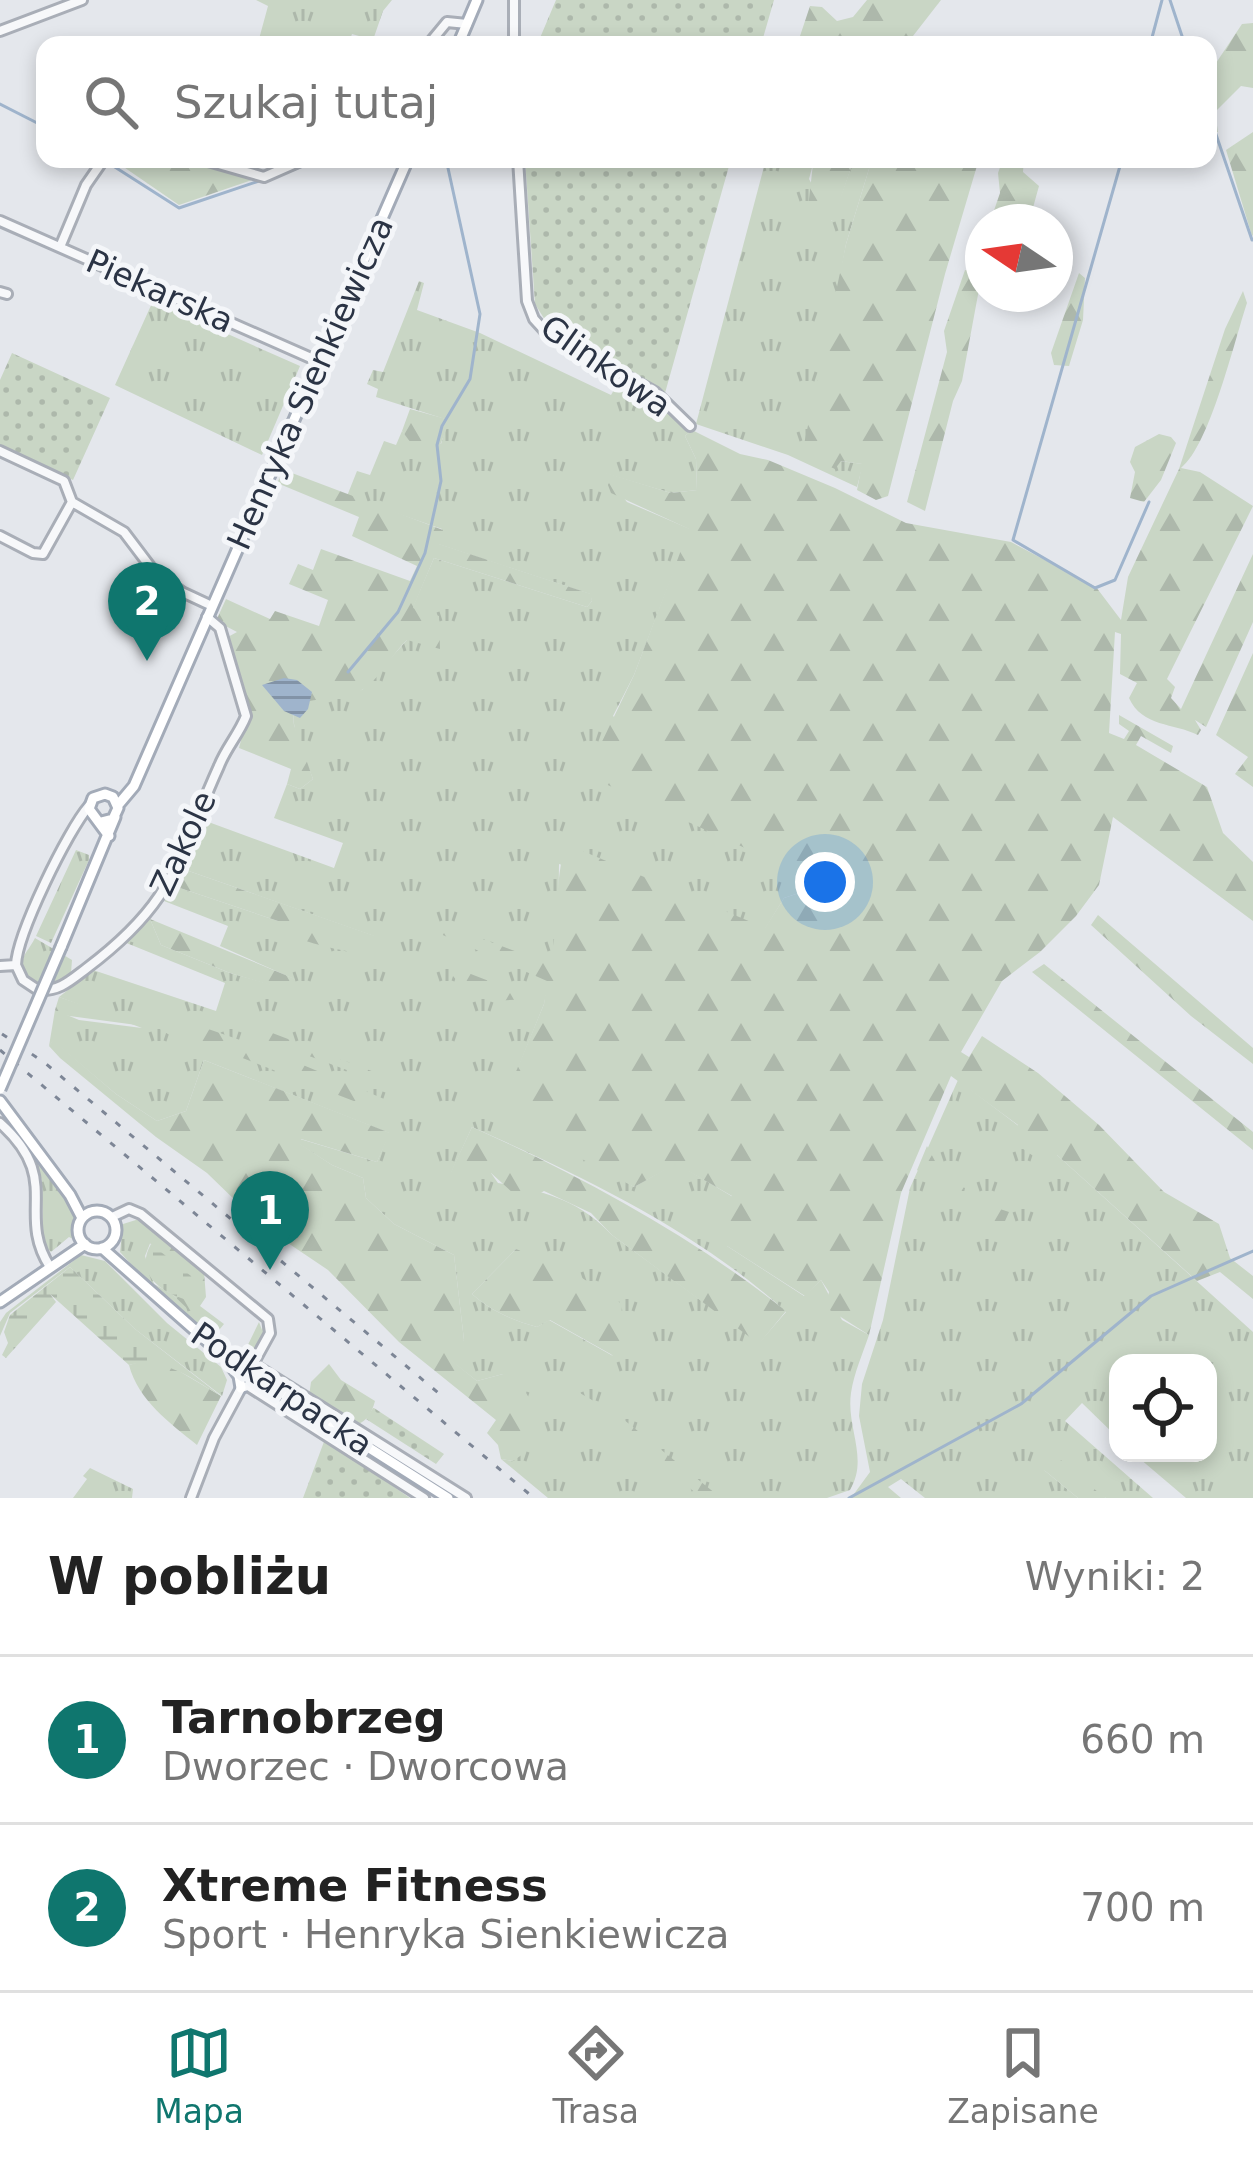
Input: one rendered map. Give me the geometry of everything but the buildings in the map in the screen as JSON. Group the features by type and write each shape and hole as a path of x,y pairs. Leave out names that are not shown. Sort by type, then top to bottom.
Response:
{"main road":[{"path":"462,36 477,0"},
{"name":"Henryka Sienkiewicza","path":"0,1089 117,811 138,774 404,168"},
{"path":"109,836 89,806 96,796 108,794 138,774"},
{"path":"97,820 117,811 108,794"},
{"path":"0,1101 70,1195 82,1218 82,1241"},
{"path":"70,1195 112,1217 116,1227 112,1240 102,1248 82,1241"},
{"path":"82,1218 94,1211"},
{"name":"Podkarpacka","path":"112,1240 127,1266"},
{"path":"0,1305 82,1241"},
{"name":"Podkarpacka","path":"102,1248 223,1355 448,1498"},
{"path":"223,1355 237,1372 241,1388"}],"street":[{"path":"0,31 82,0"},
{"path":"514,0 514,36"},
{"path":"435,36 447,22 467,24"},
{"path":"59,247 98,168"},
{"path":"232,168 264,177 284,168"},
{"name":"Glinkowa","path":"519,168 527,301 534,319 544,330 655,392 690,426"},
{"name":"Piekarska","path":"0,221 320,362"},
{"path":"0,451 64,481 72,502 124,532 155,573 210,611"},
{"path":"0,536 43,554 72,502"},
{"name":"Zakole","path":"16,965 30,986 46,991 60,987 138,926 169,884 222,758 246,716 220,628 210,611"},
{"path":"0,966 16,965 21,940 89,806"},
{"path":"79,818 97,820"},
{"path":"0,1123 22,1146 34,1168 38,1245 50,1267"},
{"path":"112,1217 136,1211 268,1319 270,1333 253,1364 466,1498"},
{"path":"191,1498 214,1438 241,1388 252,1388 424,1498"}],"green space":[{"path":"256,0 392,0 374,36 260,36 268,6"},
{"path":"556,0 774,0 764,36 541,36"},
{"path":"867,0 941,0 913,36 800,36 810,6 822,7 837,21 853,17"},
{"path":"1253,23 1253,88 1241,86 1217,110 1217,62 1242,24"},
{"path":"1253,132 1253,235 1252,236 1226,150"},
{"path":"125,168 215,168 252,180 179,205"},
{"path":"526,168 728,168 665,393 550,328 535,304"},
{"path":"764,168 812,168 809,179 832,221 851,168 869,168 846,244 831,328 840,461 863,464 857,487 788,455 696,424"},
{"path":"813,168 851,168 833,221 808,208"},
{"path":"869,168 976,168 888,496 876,500 857,490 862,464 841,461 835,469 802,454 846,244"},
{"path":"1000,168 1023,168 1039,186 1034,204 996,204"},
{"path":"965,270 965,312 975,312 962,381 925,511 907,502 947,352 944,331"},
{"path":"1079,273 1085,278 1083,320 1069,366 1054,365 1051,353 1065,312 1073,312"},
{"path":"419,281 424,283 417,310 480,333 611,395 621,378 652,396 692,430 685,436 696,459 697,490 671,493 604,473 627,502 690,529 634,675 613,716 809,876 799,893 784,898 765,929 559,864 558,935 544,1004 504,1103 634,1187 676,1163 733,1197 727,1246 804,1296 821,1280 842,1320 869,1335 851,1393 857,1466 850,1490 827,1498 548,1498 501,1459 513,1461 503,1374 477,1381 450,1360 464,1340 454,1255 394,1224 366,1198 363,1178 299,1144 300,1139 377,1162 389,1133 204,1060 186,1111 157,1121 53,1041 49,1046 55,1010 79,1020 142,1028 59,997 93,970 216,1011 225,983 124,942 150,919 161,945 230,973 294,991 294,979 220,946 228,926 164,901 174,886 278,921 374,936 183,869 203,820 334,868 343,843 274,818 287,784 300,789 313,779 294,726 297,695 362,690 407,640 412,609 434,558 587,607 592,601 590,594 438,544 442,529 347,496 357,471 370,475 384,441 396,445 402,431 412,443 441,444 448,420 376,397 378,389 367,384 373,370 383,372","holes":["472,1127 636,1207 715,1256 786,1312 759,1343 574,1205 498,1183 491,1173 451,1173","516,1249 613,1356 549,1320 537,1327 510,1318 472,1294"]},
{"path":"1243,291 1247,303 1220,392 1202,438 1181,468 1200,472 1253,506 1167,679 1175,687 1171,698 1181,709 1253,554 1253,622 1206,727 1195,720 1201,730 1198,735 1150,719 1135,707 1129,698 1137,683 1120,674 1121,634 1115,632 1109,733 1124,739 1129,731 1119,724 1119,715 1173,746 1171,753 1141,736 1136,745 1207,787 1223,833 1253,862 1253,921 1113,817 1099,885 1040,952 1002,981 961,1052 969,1057 982,1036 1038,1073 1099,1125 1164,1192 1219,1224 1230,1258 1253,1276 1253,1299 1220,1272 1197,1281 1057,1155 1039,1160 1016,1144 1018,1125 951,1076 901,1193 869,1335 825,1307 829,1292 821,1280 805,1296 727,1246 719,1221 732,1196 676,1164 634,1187 552,1143 503,1103 544,1004 547,981 436,932 440,923 549,964 566,844 765,928 784,898 799,893 808,877 586,775 634,675 689,529 611,493 603,472 671,493 697,490 696,459 685,436 692,430 740,454 768,460 835,488 906,523 1011,542 1096,587 1121,620 1128,577 1179,469 1225,329"},
{"path":"153,301 300,366 262,455 115,385"},
{"path":"12,353 110,398 73,480 0,447 0,380"},
{"path":"410,409 450,420 437,453 411,443 402,431"},
{"path":"1159,434 1176,443 1161,480 1144,502 1130,498 1135,447"},
{"path":"284,470 443,530 439,544 591,594 592,601 587,607 434,558 413,608 439,616 440,649 407,640 360,691 292,706 313,779 300,789 287,784 291,769 239,748 249,709 226,638 237,632 216,621 226,599 270,619 275,611 319,626 328,600 289,584 298,564 313,570 321,549 410,581 417,566 352,536 359,517 277,483"},
{"path":"1253,653 1253,787 1235,774 1248,757 1216,735"},
{"path":"76,850 89,855 89,860 51,943 36,936"},
{"path":"183,869 375,936 359,954 303,940 278,921 174,886"},
{"path":"1098,915 1253,1048 1253,1064 1191,1016 1091,925"},
{"path":"150,919 295,979 294,992 161,945"},
{"path":"35,938 72,960 71,973 51,984 29,977 23,960"},
{"path":"1044,964 1253,1132 1253,1150 1032,972"},
{"path":"458,969 525,995 511,1000 482,998 450,972"},
{"path":"59,997 144,1026 62,1015 55,1010"},
{"path":"153,1013 260,1047 389,1101 377,1110 240,1057 176,1039 150,1023"},
{"path":"241,1021 382,1075 379,1082 266,1040 239,1025"},
{"path":"53,1040 116,1094 157,1121 186,1111 204,1060 390,1133 377,1162 301,1139 300,1144 363,1178 366,1198 394,1224 454,1255 464,1340 459,1356 451,1360 477,1381 503,1374 524,1389 535,1409 523,1454 513,1461 501,1459 498,1445 487,1433 496,1420 399,1342 328,1270 279,1237 275,1227 241,1206 207,1173 60,1058 49,1046"},
{"path":"958,1080 1057,1155 1253,1332 1253,1498 1186,1498 1144,1462 1217,1462 1217,1354 1109,1354 1109,1429 1082,1403 1065,1421 1153,1498 1106,1498 1044,1470 1078,1498 925,1498 901,1479 888,1487 901,1498 851,1498 870,1472 859,1416 862,1384 883,1320 910,1188"},
{"path":"472,1127 635,1209 786,1311 759,1344 612,1235 591,1213 544,1191 532,1198 514,1194 491,1173 450,1174"},
{"path":"927,1146 945,1180 965,1188 963,1197 987,1195 991,1206 1009,1212 1005,1221 990,1228 917,1170"},
{"path":"34,1154 77,1214 73,1239 69,1237 51,1252 43,1244 42,1181"},
{"path":"139,1219 155,1231 145,1256 154,1284 172,1294 242,1357 259,1322 262,1330 263,1320 263,1336 247,1366 160,1296 120,1252 123,1224"},
{"path":"155,1231 204,1272 206,1297 200,1306 224,1324 215,1335 172,1294 161,1256 149,1242"},
{"path":"151,1244 191,1276 196,1290 187,1300 160,1287 148,1273"},
{"path":"516,1249 576,1274 622,1304 614,1356 550,1320 537,1327 510,1318 472,1294"},
{"path":"81,1255 105,1261 167,1323 221,1367 227,1380 222,1396 135,1329 70,1267 10,1313 0,1336 6,1313"},
{"path":"70,1267 135,1329 221,1396 166,1366 129,1365 50,1294 56,1302 6,1358 2,1355 10,1315"},
{"path":"147,1360 174,1368 221,1396 197,1445 156,1410 133,1378 129,1365"},
{"path":"329,1364 341,1380 375,1401 369,1416 356,1425 309,1396 311,1382"},
{"path":"566,1385 618,1415 721,1498 703,1498 559,1393"},
{"path":"373,1408 444,1454 436,1464 366,1419"},
{"path":"325,1439 410,1498 303,1498"},
{"path":"1055,1455 1106,1498 1078,1498 1044,1470"},
{"path":"90,1468 133,1489 132,1498 73,1498"}],"water":[{"path":"284,678 297,680 312,692 300,718 284,711 262,685"}],"waterway":[{"path":"1152,36 1162,0"},
{"path":"1170,0 1182,36"},
{"path":"0,104 36,122"},
{"path":"1217,137 1252,240"},
{"path":"116,168 179,208 262,180"},
{"path":"277,176 297,168"},
{"path":"348,672 398,612 425,553 441,481 437,445 442,426 470,379 480,314 448,168"},
{"path":"1119,168 1013,540 1095,588 1115,580 1149,502"},
{"path":"849,1498 1021,1404 1151,1296 1253,1251"},
{"path":"254,1384 409,1484"}],"railway":[{"path":"2,1034 45,1063 442,1396"},
{"path":"0,1050 534,1498"}],"place":[{"name":"Xtreme Fitness","path":"147,661"},
{"name":"Tarnobrzeg","path":"270,1270"}]}
